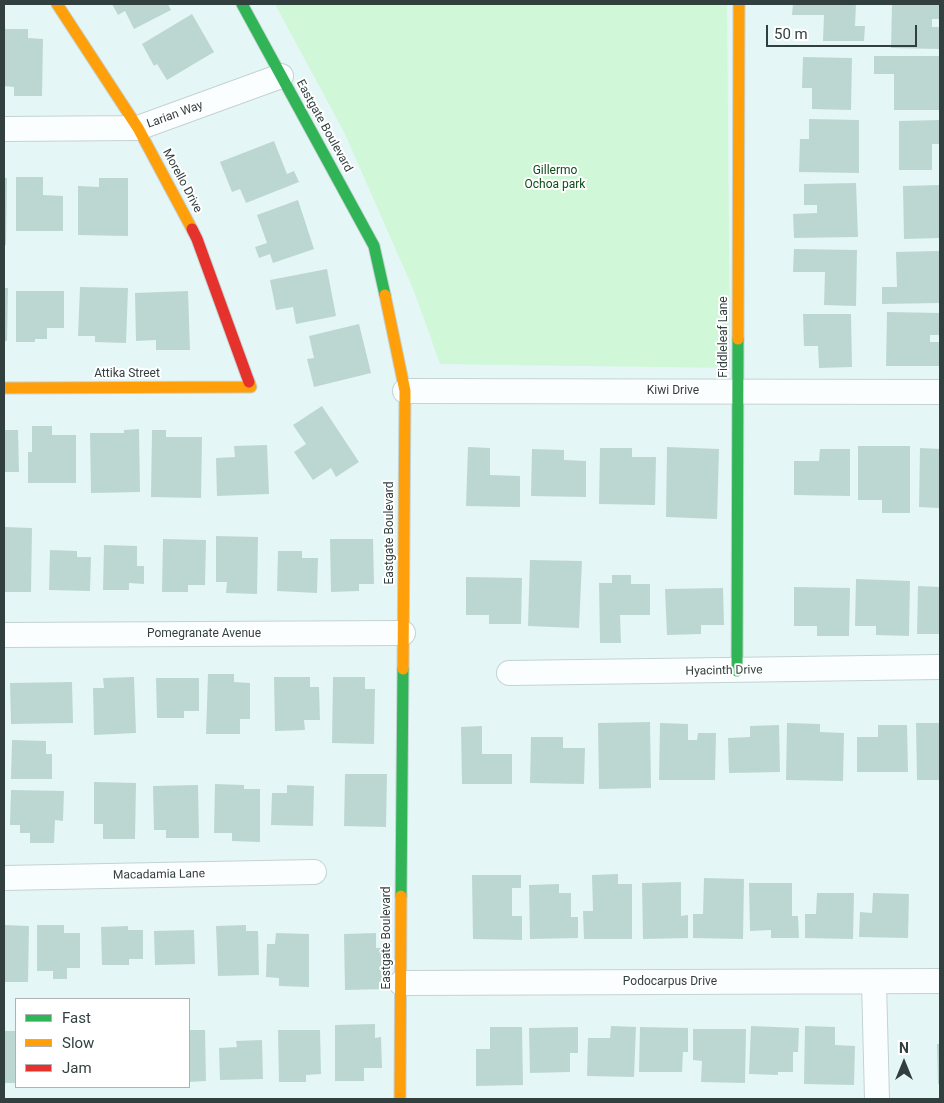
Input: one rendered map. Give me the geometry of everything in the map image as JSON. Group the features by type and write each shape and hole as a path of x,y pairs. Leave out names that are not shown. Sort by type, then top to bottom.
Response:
{"street":[{"name":"Morello Drive","path":"57,4 138,128 198,239 251,387"},
{"name":"Eastgate Boulevard","path":"242,4 374,246 405,391 400,1099"},
{"name":"Fiddleleaf Lane","path":"737,671 739,4"},
{"name":"Larian Way","path":"4,129 138,128 281,76"},
{"name":"Attika Street","path":"4,388 251,387"},
{"name":"Kiwi Drive","path":"405,391 940,392"},
{"name":"Pomegranate Avenue","path":"4,635 403,633"},
{"name":"Hyacinth Drive","path":"509,673 940,667"},
{"name":"Macadamia Lane","path":"4,878 314,872"},
{"path":"874,982 877,1099"},
{"name":"Podocarpus Drive","path":"401,983 940,982"}],"green space":[{"name":"Gillermo Ochoa park","path":"275,4 727,4 730,368 440,364 414,291 345,134"}],"building":[{"path":"112,4 168,4 171,10 134,29 125,11 118,15"},
{"path":"793,4 856,4 855,26 865,26 864,41 823,41 824,15 792,15"},
{"path":"892,4 940,4 940,19 932,19 932,27 940,27 940,49 891,48"},
{"path":"192,14 214,52 167,80 157,64 154,66 142,44"},
{"path":"4,29 28,29 28,38 43,39 42,96 14,96 14,87 4,86"},
{"path":"874,56 940,56 940,110 894,110 894,74 874,74"},
{"path":"803,57 852,58 851,110 812,109 812,88 802,88"},
{"path":"809,119 859,120 859,173 799,172 800,139 809,139"},
{"path":"940,120 940,144 932,144 932,170 899,170 899,121"},
{"path":"274,141 287,174 294,171 299,182 246,203 240,189 232,192 220,162"},
{"path":"16,177 43,177 43,195 63,196 63,231 16,231"},
{"path":"4,178 7,178 6,245 4,245"},
{"path":"99,178 128,178 128,236 78,235 78,186 99,187"},
{"path":"856,183 858,237 794,238 793,214 817,213 817,205 804,205 804,184"},
{"path":"940,185 940,238 904,239 903,186"},
{"path":"298,200 314,249 273,263 270,254 259,258 255,247 267,243 257,215"},
{"path":"794,249 857,250 856,306 824,305 825,272 793,272"},
{"path":"939,251 940,303 882,304 882,287 897,287 896,252"},
{"path":"327,269 336,316 296,324 293,307 276,310 270,280"},
{"path":"80,287 128,288 126,343 95,342 95,336 78,336"},
{"path":"4,288 8,288 7,341 4,341"},
{"path":"16,291 64,291 64,328 47,328 47,339 35,339 35,342 16,342"},
{"path":"188,291 190,350 156,350 156,340 136,341 135,293"},
{"path":"887,312 940,313 940,335 930,335 930,342 940,342 940,366 886,366"},
{"path":"803,314 851,314 852,367 819,368 818,346 804,346"},
{"path":"359,324 371,373 314,387 307,359 314,358 309,336"},
{"path":"322,406 359,462 336,477 331,468 313,480 294,452 306,444 293,425"},
{"path":"32,426 52,426 52,435 76,435 76,483 28,483 28,452 32,452"},
{"path":"139,429 140,492 91,493 90,433 124,433 124,430"},
{"path":"4,430 18,430 19,472 4,472"},
{"path":"152,430 166,430 166,437 202,437 201,498 151,497"},
{"path":"267,445 269,494 217,496 216,458 235,457 234,446"},
{"path":"858,446 910,446 910,513 882,513 882,500 858,500"},
{"path":"468,447 490,448 490,475 520,476 520,507 466,506"},
{"path":"667,447 719,449 717,519 666,517"},
{"path":"600,448 632,448 632,457 656,457 655,505 599,504"},
{"path":"920,448 940,449 940,508 919,507"},
{"path":"532,449 564,450 564,460 586,461 586,497 531,496"},
{"path":"820,449 850,449 850,496 794,495 794,461 819,461"},
{"path":"4,527 32,528 31,592 4,592"},
{"path":"216,536 258,537 257,594 226,593 227,582 216,582"},
{"path":"163,539 206,540 205,585 188,585 188,592 162,592"},
{"path":"330,539 373,539 374,584 359,584 359,591 331,592"},
{"path":"104,545 137,546 137,566 144,566 144,584 129,583 129,590 103,590"},
{"path":"50,550 77,551 77,557 91,557 90,591 49,590"},
{"path":"278,551 302,551 302,558 318,558 317,593 277,591"},
{"path":"530,560 582,561 579,628 528,626"},
{"path":"612,575 631,575 631,584 650,584 650,615 620,615 621,643 600,643 599,583 612,583"},
{"path":"466,577 522,578 521,624 489,624 489,615 466,615"},
{"path":"856,579 910,581 909,636 876,635 876,626 855,626"},
{"path":"918,586 940,587 940,634 917,634"},
{"path":"794,587 850,588 849,636 817,636 817,626 794,626"},
{"path":"723,588 724,625 701,625 701,634 667,635 665,589"},
{"path":"208,674 234,674 234,682 250,683 250,719 240,719 240,734 206,734"},
{"path":"134,677 136,733 94,735 93,688 104,688 103,678"},
{"path":"274,677 310,677 310,687 319,687 320,720 304,720 305,730 275,731"},
{"path":"333,677 365,677 365,689 375,689 374,744 332,743"},
{"path":"156,678 199,678 199,711 184,711 184,718 157,718"},
{"path":"72,682 73,723 11,724 10,683"},
{"path":"650,722 651,788 599,789 598,723"},
{"path":"660,723 688,724 688,740 697,740 698,733 716,733 715,780 659,780"},
{"path":"787,723 820,724 820,732 844,733 843,781 786,780"},
{"path":"916,723 940,723 940,780 917,780"},
{"path":"779,725 780,772 729,773 728,738 750,737 750,726"},
{"path":"878,725 907,725 908,772 857,772 857,737 878,737"},
{"path":"482,726 482,754 512,754 512,784 462,784 461,727"},
{"path":"531,737 563,737 563,748 585,748 584,784 530,783"},
{"path":"12,740 46,741 46,754 52,754 52,779 11,779"},
{"path":"345,774 387,774 386,827 344,826"},
{"path":"94,782 136,783 135,839 103,839 103,824 94,824"},
{"path":"215,784 244,785 244,789 260,789 260,842 232,841 232,833 214,833"},
{"path":"198,785 199,838 166,838 166,830 154,830 153,786"},
{"path":"287,785 314,786 313,826 271,825 272,793 287,793"},
{"path":"11,790 64,791 63,821 55,820 54,843 30,843 30,833 20,833 20,825 10,825"},
{"path":"618,874 618,884 632,884 632,939 584,939 583,911 593,911 592,875"},
{"path":"472,875 521,875 521,888 512,888 512,916 522,916 522,940 473,939"},
{"path":"704,878 744,879 743,939 693,938 693,914 703,914"},
{"path":"681,882 681,916 688,915 688,938 643,939 642,883"},
{"path":"749,883 792,883 792,916 798,916 799,938 771,938 771,930 750,931"},
{"path":"559,884 559,893 571,893 571,917 578,917 578,938 530,939 529,885"},
{"path":"817,893 854,893 853,939 805,938 805,914 816,914"},
{"path":"873,893 909,894 908,938 859,937 860,912 872,913"},
{"path":"4,925 29,926 28,982 4,982"},
{"path":"37,925 64,925 64,933 80,933 80,968 67,968 67,979 53,979 53,971 37,971"},
{"path":"246,925 246,931 258,931 259,975 218,976 216,926"},
{"path":"128,926 128,930 143,930 143,959 129,959 129,965 102,965 101,927"},
{"path":"194,930 195,964 155,965 154,931"},
{"path":"276,933 309,934 309,987 279,986 279,978 266,977 267,944 275,944"},
{"path":"376,933 376,948 388,948 388,989 345,990 344,934"},
{"path":"375,1024 375,1038 381,1037 382,1068 364,1068 364,1081 335,1081 335,1025"},
{"path":"611,1026 636,1027 634,1077 587,1076 588,1038 610,1038"},
{"path":"751,1026 799,1028 798,1052 793,1052 793,1072 778,1072 778,1075 749,1074"},
{"path":"805,1026 835,1027 835,1045 855,1046 854,1085 804,1084"},
{"path":"490,1027 522,1027 523,1085 476,1086 476,1049 490,1049"},
{"path":"578,1027 578,1053 570,1053 570,1072 530,1073 529,1028"},
{"path":"640,1027 688,1028 688,1052 683,1052 682,1072 639,1072"},
{"path":"693,1029 746,1029 745,1083 701,1082 702,1061 693,1060"},
{"path":"190,1030 205,1030 206,1081 190,1082"},
{"path":"278,1030 320,1030 321,1074 306,1075 306,1082 279,1082"},
{"path":"4,1031 15,1031 15,1083 4,1083"},
{"path":"262,1040 263,1079 220,1080 219,1048 237,1047 236,1041"},
{"path":"937,1044 940,1044 940,1084 938,1084"}],"traffic: fast":[{"path":"242,4 374,246 385,295"},
{"path":"737,671 738,339"},
{"path":"401,896 403,669"}],"traffic: slow":[{"path":"57,4 138,128 192,229"},
{"path":"738,339 739,4"},
{"path":"385,295 405,391 403,669"},
{"path":"4,388 251,387 249,382"},
{"path":"400,1099 401,896"}],"traffic: jam":[{"path":"192,229 249,382"}]}
